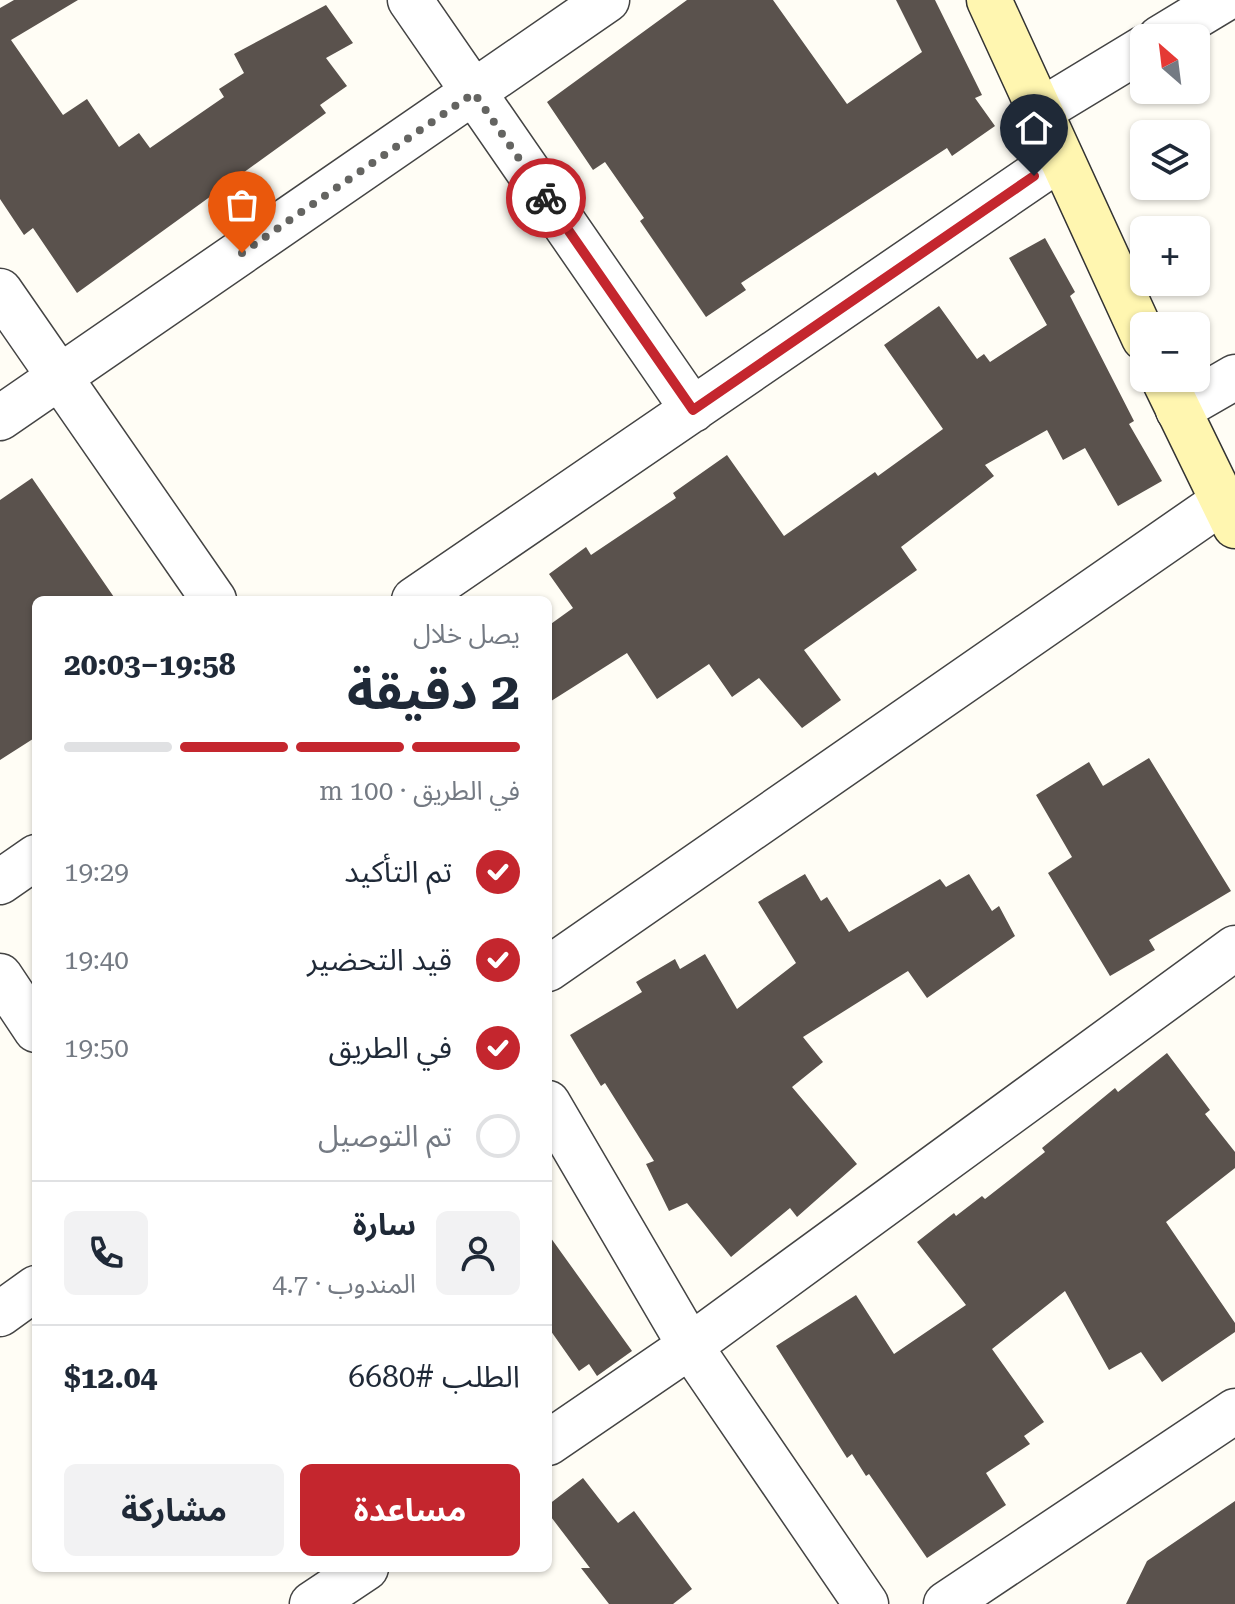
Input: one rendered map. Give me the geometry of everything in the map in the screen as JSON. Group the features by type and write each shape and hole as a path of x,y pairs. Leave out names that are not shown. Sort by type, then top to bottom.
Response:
{"street":[{"path":"410,0 693,410"},
{"path":"0,418 607,0"},
{"path":"989,0 1132,312"},
{"path":"1183,24 1223,0"},
{"path":"1040,111 1130,56"},
{"path":"420,596 1060,158"},
{"path":"0,291 211,596"},
{"path":"552,966 1229,514 1170,394 1235,377"},
{"path":"0,882 32,860"},
{"path":"552,1440 690,1346 1235,948"},
{"path":"0,976 32,1024"},
{"path":"552,1110 690,1346 866,1604"},
{"path":"0,1314 32,1291"},
{"path":"946,1604 1235,1411"},
{"path":"312,1604 360,1572"}],"building":[{"path":"14,0 78,0 11,40 63,115 87,99 119,147 139,133 150,148 224,97 219,89 244,73 234,54 326,5 353,43 326,58 347,86 320,105 326,113 77,293 33,228 24,235 0,199 0,8"},
{"path":"687,0 773,0 847,104 922,52 896,0 935,0 982,95 975,98 995,126 952,156 947,148 741,283 746,290 706,317 640,221 644,218 605,162 593,170 547,102"},
{"path":"1045,238 1075,292 1070,296 1134,421 1129,424 1162,481 1118,506 1085,448 1063,460 1047,430 985,465 994,476 901,547 917,570 804,650 841,700 802,728 759,678 732,697 709,664 657,699 627,653 552,700 552,623 573,608 549,574 586,547 591,555 676,498 673,493 727,455 784,536 875,472 878,476 943,429 884,345 939,306 977,359 984,354 990,362 1047,325 1009,258"},
{"path":"32,478 113,596 32,596 32,740 0,760 0,500"},
{"path":"1149,758 1231,891 1149,940 1155,950 1110,976 1048,873 1072,857 1036,795 1089,762 1103,786"},
{"path":"805,874 821,901 827,897 849,932 940,879 946,887 969,874 992,911 999,906 1015,936 927,998 908,971 803,1037 823,1062 792,1087 857,1164 797,1217 790,1208 731,1257 687,1203 669,1211 646,1164 654,1161 605,1083 601,1086 570,1035 642,992 636,982 675,959 680,969 705,954 737,1009 796,963 758,902"},
{"path":"1167,1053 1210,1110 1205,1114 1235,1152 1235,1168 1166,1222 1235,1323 1235,1332 1162,1382 1141,1352 1109,1370 1065,1291 992,1349 1044,1422 1024,1436 1030,1444 986,1473 1006,1505 927,1558 869,1474 866,1476 852,1454 847,1458 776,1346 856,1295 894,1354 966,1305 917,1242 954,1213 956,1216 982,1196 985,1199 1045,1152 1042,1148 1115,1088 1118,1092"},
{"path":"552,1240 632,1351 597,1376 589,1364 579,1371 552,1333"},
{"path":"583,1478 618,1523 634,1511 692,1589 673,1604 609,1604 581,1568 590,1568 552,1518 552,1502"},
{"path":"1235,1501 1235,1604 1126,1604 1147,1561"}],"way so far":[{"path":"242,253 474,93 546,198"}],"route":[{"path":"546,198 693,410 1034,176"}]}
